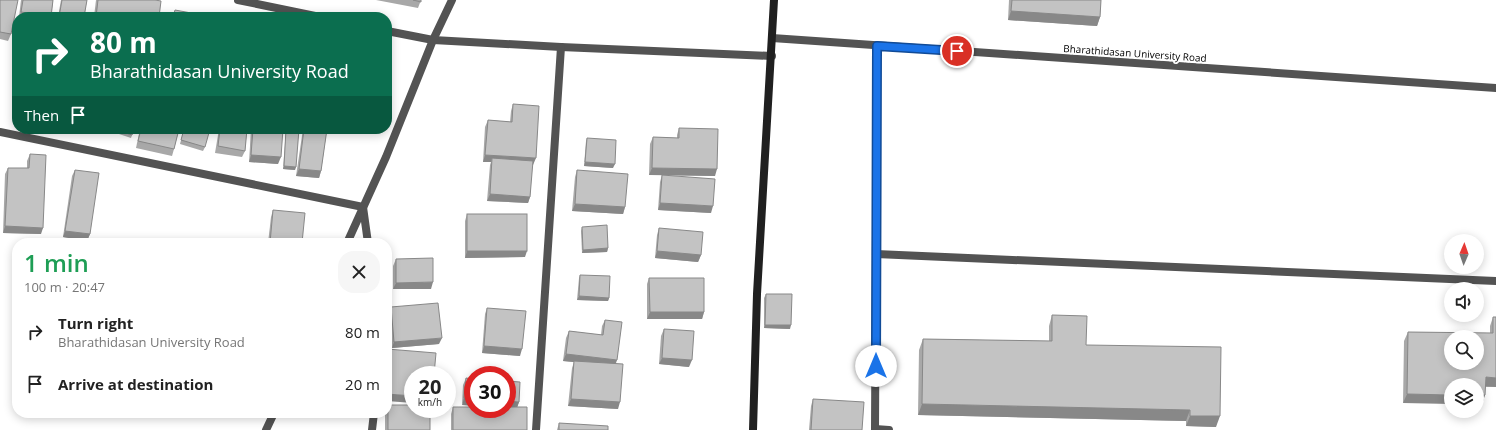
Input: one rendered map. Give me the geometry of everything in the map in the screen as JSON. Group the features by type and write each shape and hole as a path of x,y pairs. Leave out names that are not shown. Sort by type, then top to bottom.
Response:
{"main road":[{"path":"753,430 757,286 772,56 774,0"}],"street":[{"path":"238,0 296,12"},
{"path":"349,238 386,156 433,40 452,0"},
{"path":"392,32 433,40 561,48 772,56"},
{"name":"Bharathidasan University Road","path":"772,38 1496,88"},
{"path":"877,46 875,430 889,430"},
{"path":"536,430 561,48"},
{"path":"0,132 363,207"},
{"path":"363,207 367,238"},
{"path":"876,254 1496,281"},
{"path":"266,430 272,418"},
{"path":"372,430 373,418"}],"building":[{"path":"0,0 18,0 16,12 12,12 11,34 0,32"},
{"path":"23,0 53,0 52,12 21,12"},
{"path":"62,0 87,0 85,12 60,12"},
{"path":"98,0 161,1 160,12 97,12"},
{"path":"1012,0 1101,0 1100,17 1011,11"},
{"path":"175,10 186,12 174,12"},
{"path":"513,104 539,106 536,158 485,155 488,120 512,122"},
{"path":"679,128 718,129 717,169 652,168 653,137 679,138"},
{"path":"140,134 178,134 174,149 138,141"},
{"path":"183,134 209,134 205,147 181,140"},
{"path":"219,134 247,134 245,151 218,146"},
{"path":"253,134 283,134 281,157 251,155"},
{"path":"286,134 299,134 296,167 284,166"},
{"path":"303,134 326,134 321,171 299,169"},
{"path":"587,138 616,140 615,164 585,162"},
{"path":"30,154 46,155 43,228 5,226 8,168 29,168"},
{"path":"492,158 533,161 530,197 490,194"},
{"path":"75,170 99,173 90,234 65,231"},
{"path":"577,170 628,174 625,207 575,204"},
{"path":"662,175 715,179 713,206 660,203"},
{"path":"273,210 305,213 302,238 270,238"},
{"path":"467,214 527,214 527,251 467,251"},
{"path":"607,225 608,248 583,250 582,227"},
{"path":"659,228 703,232 701,255 657,251"},
{"path":"433,258 433,282 396,283 396,259"},
{"path":"580,275 610,276 609,298 579,296"},
{"path":"649,278 704,278 704,312 650,312"},
{"path":"766,294 792,294 791,325 765,325"},
{"path":"438,303 442,338 394,342 392,307"},
{"path":"487,308 526,311 522,349 484,346"},
{"path":"1052,315 1087,316 1086,345 1221,347 1220,416 1190,416 1190,410 922,404 923,339 1052,341"},
{"path":"1493,317 1496,317 1496,378 1486,377 1485,395 1484,378 1444,378 1444,395 1407,394 1408,332 1444,332 1444,370 1484,370 1484,333 1493,333"},
{"path":"605,320 622,322 617,360 566,354 569,331 603,335"},
{"path":"664,329 694,331 692,360 662,358"},
{"path":"392,349 436,353 435,366 404,366 404,395 392,394"},
{"path":"574,361 623,364 620,402 571,399"},
{"path":"516,382 520,382 519,402 516,402"},
{"path":"813,399 864,402 862,430 811,430"},
{"path":"392,405 404,405 404,418 430,418 430,430 388,430 388,418 392,418"},
{"path":"456,407 464,407 464,418 516,418 516,407 527,407 527,430 453,430 453,418 456,418"},
{"path":"559,423 608,426 608,430 559,430"}],"route":[{"path":"876,366 877,46 957,51"}]}
